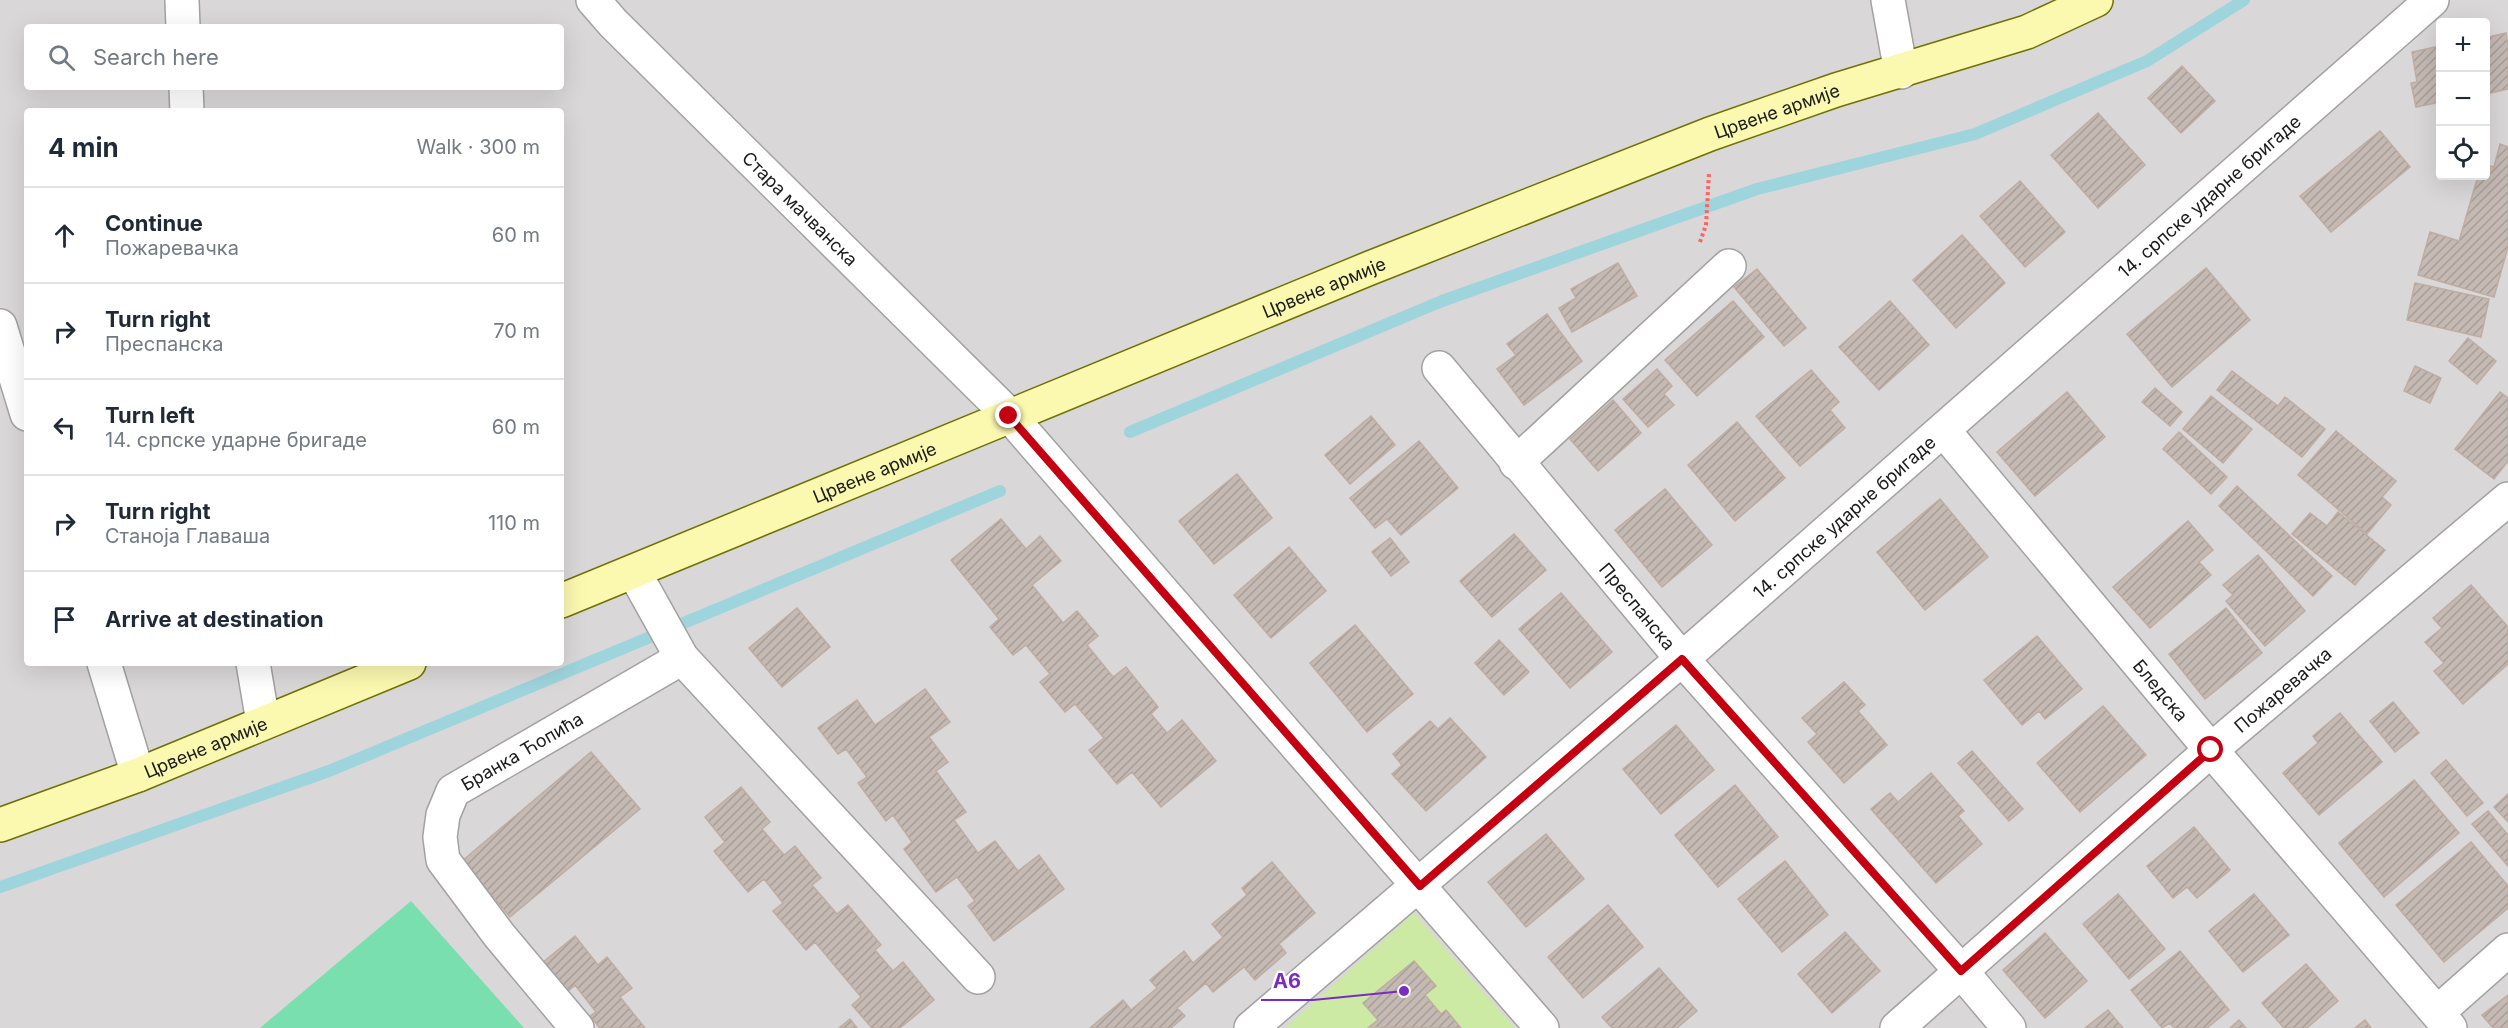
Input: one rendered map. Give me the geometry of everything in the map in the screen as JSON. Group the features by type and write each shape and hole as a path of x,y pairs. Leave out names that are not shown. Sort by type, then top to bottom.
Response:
{"main road":[{"name":"Црвене армије","path":"564,600 1359,273 1710,134 1836,90 2026,32 2097,0"},
{"name":"Црвене армије","path":"0,825 138,775 402,666"}],"street":[{"path":"1888,0 1901,72"},
{"name":"14. српске ударне бригаде","path":"1251,1028 1420,886 1682,659 2432,0"},
{"path":"182,1 183,24"},
{"name":"Стара мачванска","path":"607,8 1009,416 1542,1028"},
{"path":"186,90 187,108"},
{"path":"1516,464 1729,266"},
{"path":"0,326 24,404"},
{"name":"Преспанска","path":"1439,368 1516,464 1682,659 1961,971 2009,1028"},
{"name":"Бледска","path":"1944,430 2211,750 2444,1020"},
{"name":"Пожаревачка","path":"1897,1028 2211,750 2508,499"},
{"path":"634,572 682,658 978,977"},
{"name":"Бранка Ћопића","path":"577,1028 500,935 443,860 440,837 443,815 453,791 682,658"},
{"path":"105,666 138,775"},
{"path":"254,666 263,722"},
{"path":"2444,1020 2508,950"}],"path":[{"path":"1706,225 1709,178"}],"shaded area":[{"path":"0,0 2508,0 2508,1028 0,1028"}],"green space":[{"path":"411,901 524,1028 260,1028"},
{"path":"1414,913 1515,1028 1285,1028"}],"building":[{"path":"2506,33 2508,46 2508,89 2490,93 2490,37"},
{"path":"2436,47 2436,103 2416,107 2411,83 2417,82 2412,52"},
{"path":"2182,66 2215,101 2181,133 2148,98"},
{"path":"2098,113 2145,165 2098,208 2051,155"},
{"path":"2380,131 2410,167 2331,232 2300,196"},
{"path":"2500,144 2508,147 2508,247 2494,297 2418,275 2430,232 2459,241 2477,180 2490,180 2490,166 2494,167"},
{"path":"2020,181 2065,232 2025,267 1980,216"},
{"path":"1962,235 2005,283 1956,328 1913,280"},
{"path":"1618,263 1637,296 1572,332 1559,308 1576,298 1571,289"},
{"path":"2206,268 2250,320 2172,387 2127,334"},
{"path":"1757,269 1806,328 1784,346 1734,287"},
{"path":"2415,283 2489,299 2481,337 2407,320"},
{"path":"1733,301 1764,337 1697,396 1665,360"},
{"path":"1890,301 1929,345 1879,390 1839,347"},
{"path":"1547,314 1582,361 1524,405 1497,369 1516,355 1507,344"},
{"path":"2468,338 2496,361 2477,384 2449,361"},
{"path":"2415,366 2441,378 2430,403 2404,391"},
{"path":"1657,369 1672,386 1664,394 1674,405 1648,427 1623,399"},
{"path":"1811,370 1839,402 1830,410 1845,428 1800,466 1756,416"},
{"path":"2232,371 2278,406 2285,397 2325,429 2302,457 2217,390"},
{"path":"2155,388 2182,412 2170,426 2142,402"},
{"path":"2067,392 2105,437 2035,496 1997,452"},
{"path":"2500,392 2508,398 2508,461 2494,479 2455,449"},
{"path":"2211,396 2252,429 2223,463 2183,429"},
{"path":"1613,400 1641,433 1598,471 1570,439"},
{"path":"1371,416 1395,445 1350,484 1325,455"},
{"path":"1737,422 1785,478 1735,521 1688,465"},
{"path":"2336,431 2396,481 2382,497 2391,505 2367,534 2298,475"},
{"path":"2179,432 2227,477 2211,494 2163,449"},
{"path":"1419,441 1458,488 1401,535 1387,519 1375,528 1350,498"},
{"path":"1237,474 1272,518 1214,564 1179,521"},
{"path":"2237,486 2332,576 2313,596 2219,506"},
{"path":"1665,489 1712,545 1662,587 1615,530"},
{"path":"1940,499 1988,557 1925,610 1877,552"},
{"path":"2338,512 2385,550 2355,585 2292,534 2310,513 2327,526"},
{"path":"1001,519 1026,549 1040,536 1061,561 1032,585 1063,623 1077,611 1098,636 1087,645 1113,677 1126,667 1158,707 1151,714 1167,733 1182,720 1216,761 1161,807 1132,772 1117,784 1089,750 1104,738 1075,704 1065,712 1040,682 1050,674 1026,645 1013,655 990,627 999,619 951,560"},
{"path":"2188,521 2213,550 2199,562 2211,575 2150,628 2113,587"},
{"path":"1514,534 1546,570 1492,617 1460,581"},
{"path":"1390,538 1409,562 1391,576 1372,552"},
{"path":"1289,547 1326,591 1271,638 1234,595"},
{"path":"2258,555 2305,611 2265,646 2226,601 2233,595 2223,585"},
{"path":"2471,585 2508,627 2508,664 2463,704 2434,671 2444,663 2425,642 2442,628 2433,618"},
{"path":"1561,593 1612,652 1570,688 1519,629"},
{"path":"797,608 830,647 782,687 749,648"},
{"path":"2226,608 2262,653 2205,699 2169,654"},
{"path":"1355,625 1413,694 1367,732 1310,663"},
{"path":"2037,636 2082,689 2045,719 2039,711 2022,725 1984,680"},
{"path":"1499,640 1529,672 1504,695 1475,663"},
{"path":"1844,682 1865,705 1858,711 1887,745 1844,783 1808,742 1817,734 1802,718"},
{"path":"925,689 950,722 929,737 948,762 936,771 966,812 954,820 978,853 995,841 1018,871 1039,855 1064,889 994,941 968,906 975,901 957,877 936,892 904,849 912,842 893,815 886,821 858,783 867,777 846,749 838,754 818,728 857,700 875,725"},
{"path":"2393,702 2419,733 2395,752 2370,721"},
{"path":"2103,706 2146,755 2080,812 2037,763"},
{"path":"2340,713 2382,762 2319,815 2283,773 2318,743 2313,736"},
{"path":"1450,718 1486,757 1426,811 1392,774 1402,765 1393,754 1430,721 1438,729"},
{"path":"1676,725 1714,770 1661,814 1623,769"},
{"path":"1972,751 2023,809 2009,821 1958,763"},
{"path":"591,752 640,809 510,917 462,861"},
{"path":"2446,760 2483,803 2467,816 2431,773"},
{"path":"1931,773 1964,811 1958,816 1982,844 1936,883 1871,809 1890,793 1898,802"},
{"path":"2414,780 2459,833 2384,897 2339,843"},
{"path":"1735,785 1778,837 1718,887 1675,835"},
{"path":"741,787 770,822 762,829 784,855 795,846 821,878 812,885 837,914 848,905 881,945 875,950 893,971 903,962 934,1000 900,1028 872,1028 852,1005 861,997 815,942 806,950 773,911 783,903 764,879 748,892 714,851 725,842 705,817"},
{"path":"2508,794 2508,822 2494,807"},
{"path":"2488,811 2508,835 2508,866 2472,824"},
{"path":"2194,827 2230,870 2197,898 2187,887 2173,898 2147,866"},
{"path":"1546,834 1584,879 1526,927 1488,882"},
{"path":"2471,842 2508,886 2508,908 2444,962 2396,905"},
{"path":"1785,861 1828,915 1782,952 1738,899"},
{"path":"1272,862 1315,913 1279,944 1286,953 1255,980 1244,967 1213,992 1206,983 1177,1008 1185,1016 1171,1028 1090,1028 1123,1000 1131,1010 1157,988 1150,980 1184,951 1193,963 1223,937 1212,924 1247,895 1242,888"},
{"path":"2118,894 2165,949 2129,979 2083,924"},
{"path":"2254,894 2289,935 2243,972 2209,931"},
{"path":"1608,905 1643,947 1583,998 1548,957"},
{"path":"1845,932 1880,971 1832,1013 1798,974"},
{"path":"2045,933 2087,981 2045,1018 2003,970"},
{"path":"575,936 598,965 607,957 632,988 620,997 645,1028 600,1028 590,1016 596,1012 575,985 566,993 542,963"},
{"path":"2180,951 2229,1010 2207,1028 2174,1028 2170,1023 2162,1028 2131,990"},
{"path":"1414,961 1436,986 1425,995 1441,1014 1446,1010 1461,1028 1369,1027 1378,1020 1363,1003"},
{"path":"2306,964 2338,1001 2307,1028 2284,1028 2262,1003"},
{"path":"1659,968 1697,1011 1677,1028 1612,1028 1602,1017"},
{"path":"2508,995 2508,1028 2493,1028 2482,1015"},
{"path":"2108,1010 2123,1028 2085,1028"},
{"path":"850,1019 857,1028 839,1028"},
{"path":"2239,1020 2246,1028 2230,1028"},
{"path":"2365,1020 2371,1028 2355,1028"}],"waterway":[{"path":"1130,432 1442,301 1757,189 1975,134 2147,61 2244,0"},
{"path":"0,887 329,771 1000,491"}],"place":[{"name":"A6","path":"1404,991"}],"route":[{"path":"1009,416 1420,886 1682,659 1961,971 2211,750"}]}
